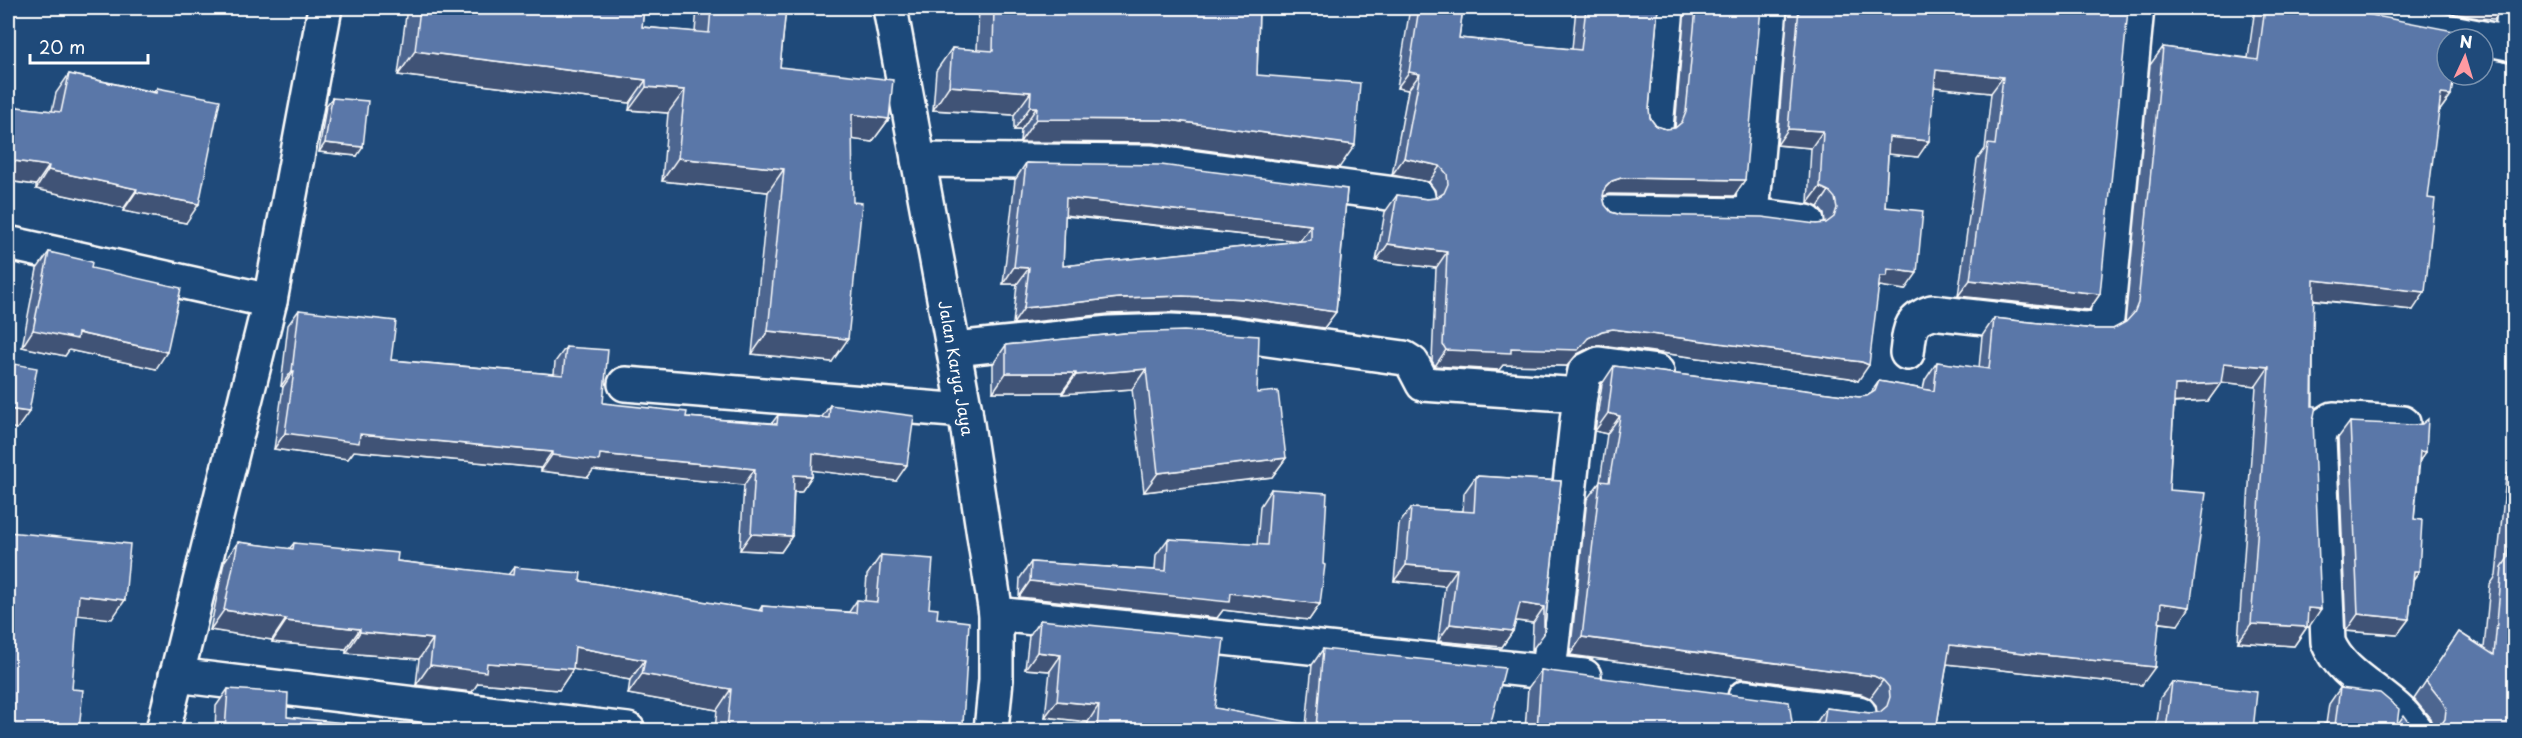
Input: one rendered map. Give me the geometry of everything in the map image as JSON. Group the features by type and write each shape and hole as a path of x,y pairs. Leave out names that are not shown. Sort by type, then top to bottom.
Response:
{"street":[{"path":"163,730 270,301 325,8"},
{"name":"Jalan Karya Jaya","path":"890,8 965,411 996,614 996,680 991,730"},
{"path":"1656,127 1666,8"},
{"path":"1752,215 1770,8"},
{"path":"1907,353 1911,325 1922,315 1932,312 2083,329 2099,328 2107,319 2137,8"},
{"path":"2327,8 2379,13 2513,34"},
{"path":"918,160 1151,162 1418,197"},
{"path":"1610,213 1752,215 1808,222"},
{"path":"8,243 270,301"},
{"path":"954,349 1110,333 1171,331 1232,334 1404,358 1412,363 1423,384 1580,395"},
{"path":"1549,671 1580,395 1585,371 1599,364 1682,375"},
{"path":"625,384 965,411"},
{"path":"2403,423 2333,419 2322,426 2319,449 2328,642 2332,652 2344,665 2400,712 2415,730"},
{"path":"996,614 1618,680"},
{"path":"176,675 628,730"},
{"path":"1710,693 1795,718 1859,713"}],"building":[{"path":"420,8 644,8 642,27 709,33 711,8 786,8 780,67 893,80 889,119 852,114 853,202 862,203 848,339 768,331 784,169 678,158 685,90 646,87 646,80 415,51"},
{"path":"994,8 1259,8 1257,75 1360,83 1355,145 1169,120 1036,119 1037,107 1030,107 1031,92 949,86 952,48 993,51"},
{"path":"1419,8 1463,8 1459,38 1581,50 1586,8 1658,8 1649,109 1650,118 1656,126 1666,129 1675,128 1682,122 1686,112 1696,8 1761,8 1745,180 1621,178 1612,181 1605,188 1603,196 1605,205 1611,212 1621,215 1762,217 1816,224 1826,223 1834,217 1837,208 1835,198 1829,191 1820,187 1823,131 1788,129 1799,8 2107,8 2128,10 2100,294 1970,280 1988,144 1995,145 2003,77 1936,70 1929,141 1889,137 1885,207 1923,211 1917,273 1888,269 1887,276 1880,276 1869,365 1862,362 1613,329 1602,331 1588,338 1578,350 1511,348 1511,353 1446,350 1443,345 1447,252 1388,244 1397,195 1436,198 1444,193 1448,184 1447,174 1440,166 1404,158 1420,74 1409,72"},
{"path":"2265,8 2335,8 2435,27 2435,87 2452,87 2451,95 2441,94 2428,198 2435,199 2425,292 2314,280 2312,406 2316,406 2313,421 2321,609 2308,608 2307,627 2251,624 2269,367 2224,363 2221,383 2175,385 2169,490 2206,493 2190,607 2161,603 2155,667 1950,645 1937,724 1981,730 1807,730 1817,728 1824,722 1826,708 1880,712 1887,706 1890,697 1889,687 1883,680 1874,676 1582,637 1600,481 1609,482 1620,416 1608,413 1614,366 1859,397 1867,396 1875,391 1879,381 1934,391 1937,362 1989,369 1994,318 2113,329 2126,322 2134,313 2138,303 2163,47 2258,60"},
{"path":"69,74 156,93 157,88 220,100 199,204 136,192 137,189 48,170 49,166 8,160 8,106 61,112"},
{"path":"332,98 368,101 363,147 325,143"},
{"path":"1026,163 1161,165 1347,189 1336,312 1246,299 1183,296 1119,298 1024,308 1029,268 1014,267","holes":["1066,198 1311,225 1311,240 1063,266"]},
{"path":"49,252 92,262 91,268 181,288 167,352 78,333 77,339 33,330"},
{"path":"299,310 396,321 391,360 563,375 566,347 608,350 603,403 687,412 686,417 777,424 778,415 829,418 830,405 914,416 907,465 813,453 812,476 794,475 792,536 751,534 755,469 600,454 599,461 552,455 552,452 360,434 359,443 285,433 294,371 292,371"},
{"path":"1184,331 1259,336 1257,393 1278,391 1286,458 1158,473 1146,369 1076,375 1076,373 1006,373 1006,345 1125,333"},
{"path":"8,363 37,368 29,412 8,409"},
{"path":"2428,419 2426,452 2420,451 2414,519 2422,520 2419,571 2414,571 2409,619 2358,614 2350,422 2413,425 2422,424"},
{"path":"1476,476 1561,481 1544,634 1544,607 1520,603 1513,631 1450,624 1457,569 1406,565 1411,508 1474,512"},
{"path":"1271,489 1327,493 1323,564 1325,565 1320,604 1230,593 1229,602 1030,581 1031,562 1166,571 1168,539 1267,545"},
{"path":"2514,493 2514,730 2449,730 2441,725 2445,719 2446,709 2426,681 2459,632 2494,655 2502,567 2508,558"},
{"path":"8,532 130,544 125,600 79,595 72,689 83,690 79,730 8,730"},
{"path":"238,542 293,549 294,543 398,553 397,561 513,575 514,567 581,573 580,581 762,611 762,606 856,613 857,600 877,602 881,555 933,559 929,608 938,609 937,618 969,622 963,724 918,722 916,730 727,730 731,689 642,674 645,660 575,647 573,669 487,663 486,672 430,665 433,639 360,632 360,629 286,621 286,619 224,610"},
{"path":"1040,620 1224,639 1215,708 1316,727 1323,649 1505,668 1489,730 1097,730 1099,705 1057,701 1061,655 1037,652"},
{"path":"1541,670 1789,702 1792,722 1799,728 1807,730 1537,730"},
{"path":"2172,682 2257,692 2253,730 2166,730"},
{"path":"2340,688 2380,693 2399,709 2397,725 2404,715 2412,726 2419,730 2324,730 2324,724 2335,725"},
{"path":"228,689 288,693 287,717 393,728 393,730 225,730"}]}
